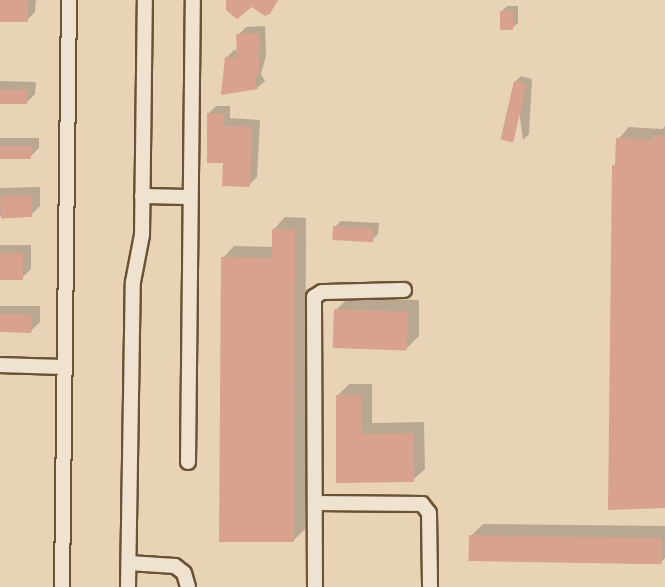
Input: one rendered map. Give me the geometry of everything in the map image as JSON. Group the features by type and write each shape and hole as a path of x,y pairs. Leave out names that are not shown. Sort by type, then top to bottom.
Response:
{"lane":[{"path":"62,587 69,0"},
{"path":"128,587 133,282 142,235 145,0"},
{"path":"188,462 193,0"},
{"path":"142,196 189,197"},
{"path":"315,587 314,297 322,292 404,290"},
{"path":"0,365 64,367"},
{"path":"316,503 422,504 429,513 429,587"},
{"path":"129,563 175,566 184,573 188,587"}],"building":[{"path":"0,0 28,0 28,22 0,22"},
{"path":"226,0 278,0 270,14 265,16 252,7 237,19 226,10"},
{"path":"500,11 513,11 513,30 500,30"},
{"path":"259,33 260,52 257,52 260,65 255,83 258,89 221,95 225,57 237,58 236,34"},
{"path":"514,81 527,84 513,142 501,139"},
{"path":"0,90 27,90 27,104 0,104"},
{"path":"207,113 223,114 223,126 252,127 250,187 222,186 223,163 207,163"},
{"path":"653,136 665,136 665,508 608,510 612,165 615,165 616,138 653,140"},
{"path":"0,146 31,146 31,159 0,159"},
{"path":"31,195 32,217 1,219 0,197"},
{"path":"333,226 374,228 373,242 332,240"},
{"path":"272,229 295,229 294,542 219,542 221,257 272,258"},
{"path":"0,253 23,253 23,280 0,280"},
{"path":"334,309 408,312 407,351 333,348"},
{"path":"0,314 32,315 31,333 0,332"},
{"path":"336,395 361,395 362,434 413,433 414,482 336,483"},
{"path":"469,535 662,538 662,564 469,561"}]}
